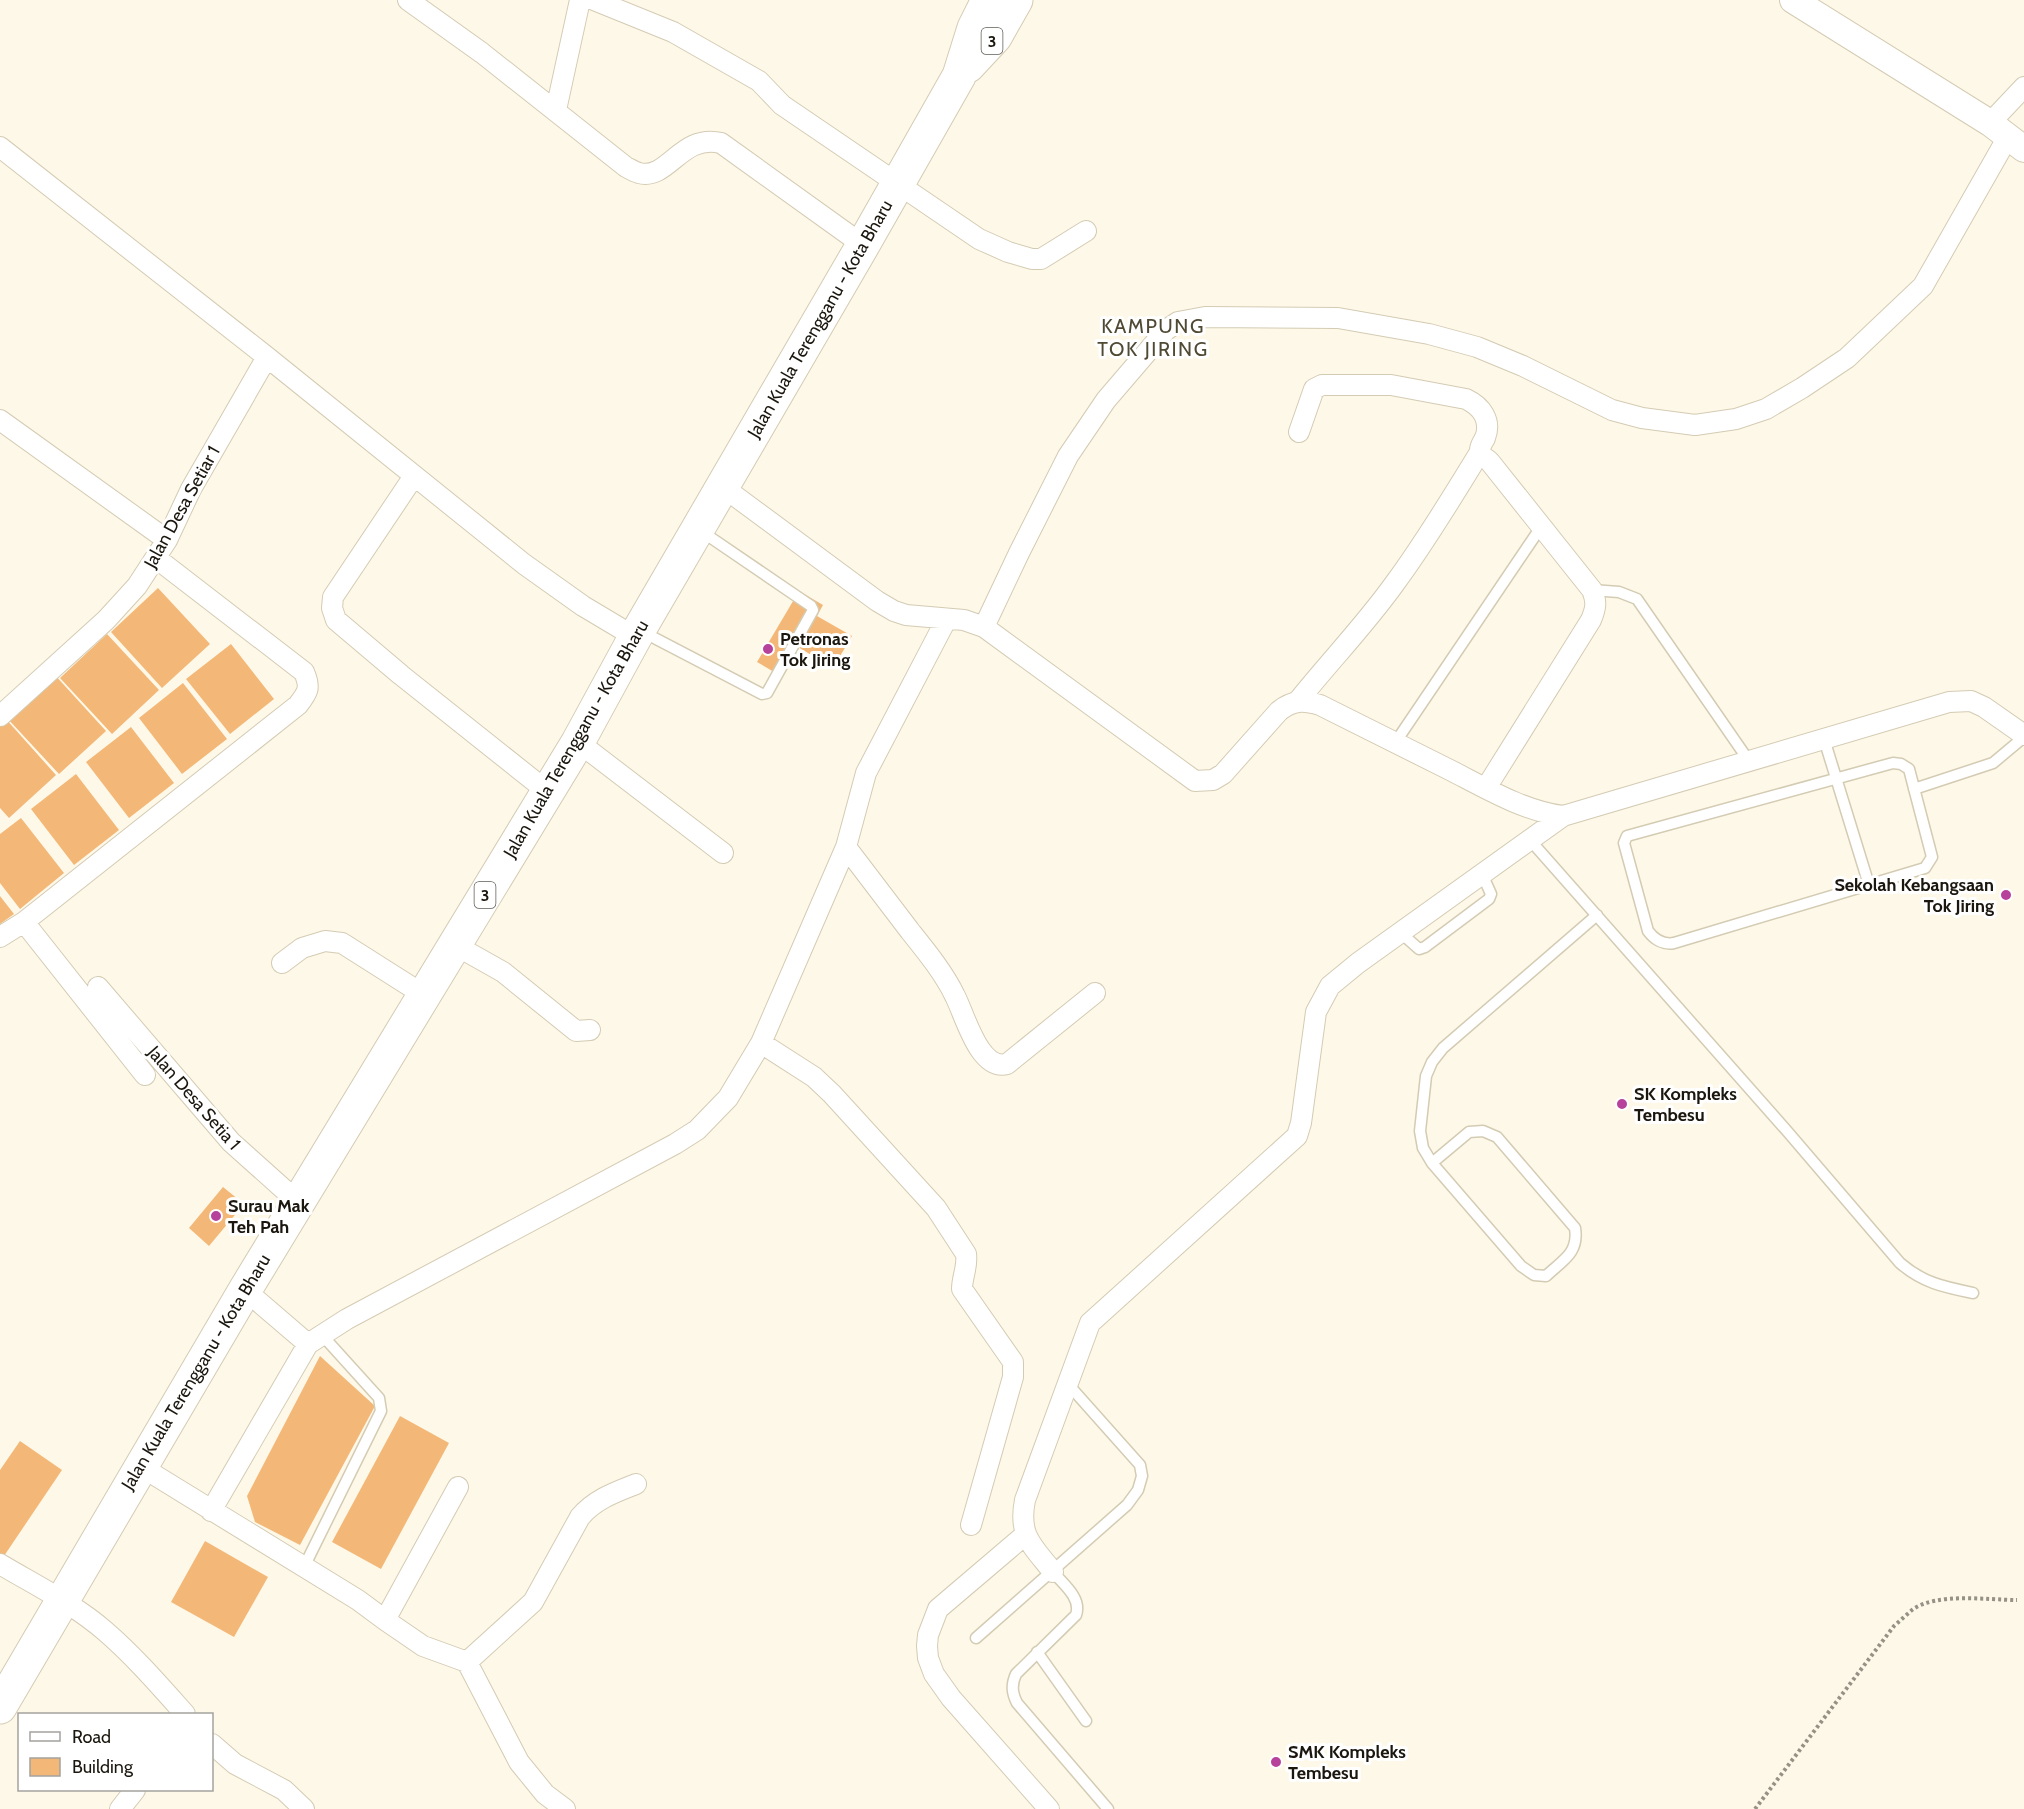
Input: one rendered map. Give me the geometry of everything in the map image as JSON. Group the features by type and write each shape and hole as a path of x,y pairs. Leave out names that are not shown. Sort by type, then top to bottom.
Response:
{"highway":[{"name":"3","path":"959,76 974,28 988,0"},
{"name":"3","path":"959,76 995,37 1016,0"},
{"name":"Jalan Kuala Terengganu - Kota Bharu","path":"0,1707 245,1290 578,742 637,634 959,76"}],"street":[{"path":"408,0 482,52 626,167 639,173 650,174 696,143 710,141 721,143 863,245"},
{"path":"556,110 580,0"},
{"path":"594,0 673,32 759,81 782,105 980,239 1008,252 1032,259 1041,259 1086,231"},
{"path":"1793,0 2008,136"},
{"path":"984,627 1068,456 1106,400 1166,330 1178,322 1205,316 1338,318 1429,334 1477,347 1523,366 1612,410 1642,418 1695,425 1736,419 1766,409 1847,358 1923,286 2008,136 2024,87"},
{"path":"0,147 267,357 548,583 583,606 637,634"},
{"name":"Jalan Desa Setiar 1","path":"0,716 106,621 137,586 167,540 191,489 267,357"},
{"path":"1298,701 1356,634 1395,583 1435,525 1480,452 1487,428 1486,420 1478,406 1466,399 1391,386 1322,385 1314,389 1299,432"},
{"path":"0,420 167,540"},
{"path":"1480,452 1592,590 1596,599 1596,609 1591,620 1486,788"},
{"path":"414,476 333,597 333,614 336,620 401,675 548,792"},
{"path":"723,487 877,602 894,612 946,620 964,620 984,627 1195,781 1213,780 1223,774 1279,711 1288,704 1298,701 1320,705 1532,809 1563,816"},
{"path":"0,938 24,922 298,705 306,695 309,684 304,672 156,558"},
{"path":"211,1511 315,1340 347,1319 697,1130 728,1098 761,1043 846,847 866,773 946,620"},
{"path":"1053,1572 1025,1535 1022,1517 1025,1500 1090,1323 1297,1136 1301,1123 1316,1012 1330,986 1358,963 1563,816 1949,702 1971,701 1984,707 2024,736"},
{"path":"578,742 723,853"},
{"path":"846,847 926,951 954,993 977,1046 994,1063 1007,1064 1095,993"},
{"name":"Jalan Desa Setia 1","path":"24,922 145,1075"},
{"path":"282,963 302,948 325,941 342,944 424,995"},
{"path":"455,945 503,972 576,1031 590,1030"},
{"name":"Jalan Desa Setia 1","path":"98,987 231,1142 298,1202"},
{"path":"761,1043 814,1077 832,1094 936,1208 966,1254 962,1289 1013,1362 1013,1377 971,1525"},
{"path":"245,1290 315,1340"},
{"path":"140,1466 358,1600 423,1646 467,1662 519,1762 545,1794 565,1809"},
{"path":"467,1662 538,1595 562,1548 586,1510 606,1496 636,1484"},
{"path":"384,1620 458,1487"},
{"path":"1025,1535 938,1609 928,1635 927,1647 934,1674 951,1698 1049,1809"},
{"path":"0,1563 104,1630 150,1675 184,1713"},
{"path":"213,1745 235,1764 284,1790 304,1809"},
{"path":"120,1809 134,1791"}],"lane":[{"path":"1395,742 1542,527"},
{"path":"637,634 762,694 767,693 813,610 811,606 698,529"},
{"path":"1592,590 1619,592 1637,599 1749,761"},
{"path":"1914,789 1993,763 2024,736"},
{"path":"1824,739 1869,885"},
{"path":"1893,763 1901,764 1909,769 1932,857 1925,868 1674,944 1666,944 1652,936 1648,931 1624,843 1626,837 1836,779 1893,763"},
{"path":"1530,840 1787,1131 1900,1263 1933,1284 1973,1293"},
{"path":"1432,1163 1469,1132 1483,1131 1497,1137 1575,1228 1576,1240 1571,1253 1546,1276 1534,1275 1521,1266 1432,1163 1423,1148 1420,1131 1426,1076 1432,1062 1443,1048 1597,915"},
{"path":"304,1567 381,1411 379,1398 315,1340"},
{"path":"976,1638 1127,1505 1138,1490 1142,1476 1140,1465 1067,1383"},
{"path":"1053,1572 1077,1601 1078,1610 1076,1615 1016,1674 1012,1685 1013,1695 1017,1703 1108,1809"},
{"path":"1037,1652 1086,1721"}],"path":[{"path":"1755,1809 1894,1626 1913,1610 1930,1602 1948,1599 2017,1600"}],"building":[{"path":"158,588 210,644 162,688 111,632"},
{"path":"799,591 823,605 817,616 852,636 833,668 798,647 781,676 757,662"},
{"path":"107,634 159,690 112,734 60,678"},
{"path":"231,644 274,699 230,734 186,679"},
{"path":"54,674 106,731 59,774 7,718"},
{"path":"183,683 227,739 182,774 139,718"},
{"path":"5,718 56,775 9,818 0,808 0,723"},
{"path":"131,727 174,783 129,818 86,762"},
{"path":"76,774 119,830 74,865 31,809"},
{"path":"21,818 64,873 20,909 0,883 0,834"},
{"path":"0,896 14,914 0,924"},
{"name":"Surau Mak Teh Pah","path":"223,1187 244,1204 209,1246 189,1228"},
{"path":"320,1356 375,1406 300,1545 255,1522 247,1496"},
{"path":"400,1416 449,1443 381,1569 332,1542"},
{"path":"20,1441 62,1470 4,1556 0,1554 0,1470"},
{"path":"205,1541 268,1577 234,1637 171,1602"}],"place":[{"name":"Petronas Tok Jiring","path":"768,649"},
{"name":"Sekolah Kebangsaan Tok Jiring","path":"2006,895"},
{"name":"SK Kompleks Tembesu","path":"1622,1104"},
{"name":"Surau Mak Teh Pah","path":"216,1216"},
{"name":"SMK Kompleks Tembesu","path":"1276,1762"}],"district":[{"name":"KAMPUNG TOK JIRING","path":"1153,338"}]}
